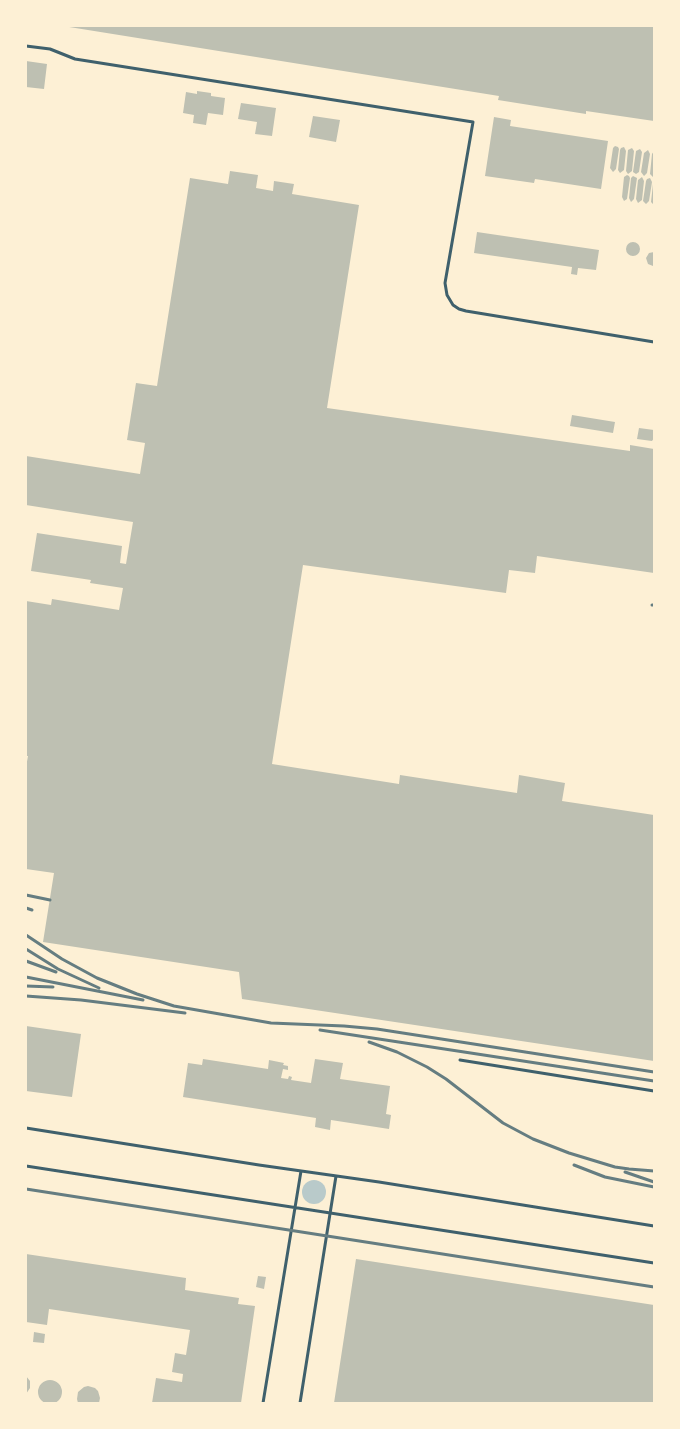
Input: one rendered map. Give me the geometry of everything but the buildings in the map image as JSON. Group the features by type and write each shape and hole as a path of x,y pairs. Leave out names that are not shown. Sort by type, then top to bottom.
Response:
{"lane":[{"path":"26,46 50,49 75,59 473,122 445,283 447,295 453,305 466,311 654,342"},
{"path":"460,1060 654,1091"},
{"path":"26,1128 654,1226"},
{"path":"26,1166 654,1263"},
{"path":"263,1403 301,1171"},
{"path":"300,1403 336,1176"}],"shaded area":[{"path":"314,1180 322,1184 326,1192 322,1200 314,1204 306,1200 302,1192 306,1184"}],"railway":[{"path":"26,895 50,900"},
{"path":"26,908 32,910"},
{"path":"26,935 62,959 97,978 137,994 174,1006 271,1023 377,1029 654,1072"},
{"path":"26,949 58,969 99,988"},
{"path":"26,961 56,972"},
{"path":"26,977 143,1000"},
{"path":"26,986 53,987"},
{"path":"26,996 81,1000 185,1013"},
{"path":"320,1030 654,1081"},
{"path":"369,1042 397,1052 427,1067 446,1079 503,1123 533,1139 569,1153 615,1167 654,1171"},
{"path":"574,1165 605,1177 654,1187"},
{"path":"625,1172 654,1182"},
{"path":"26,1189 654,1287"}]}
